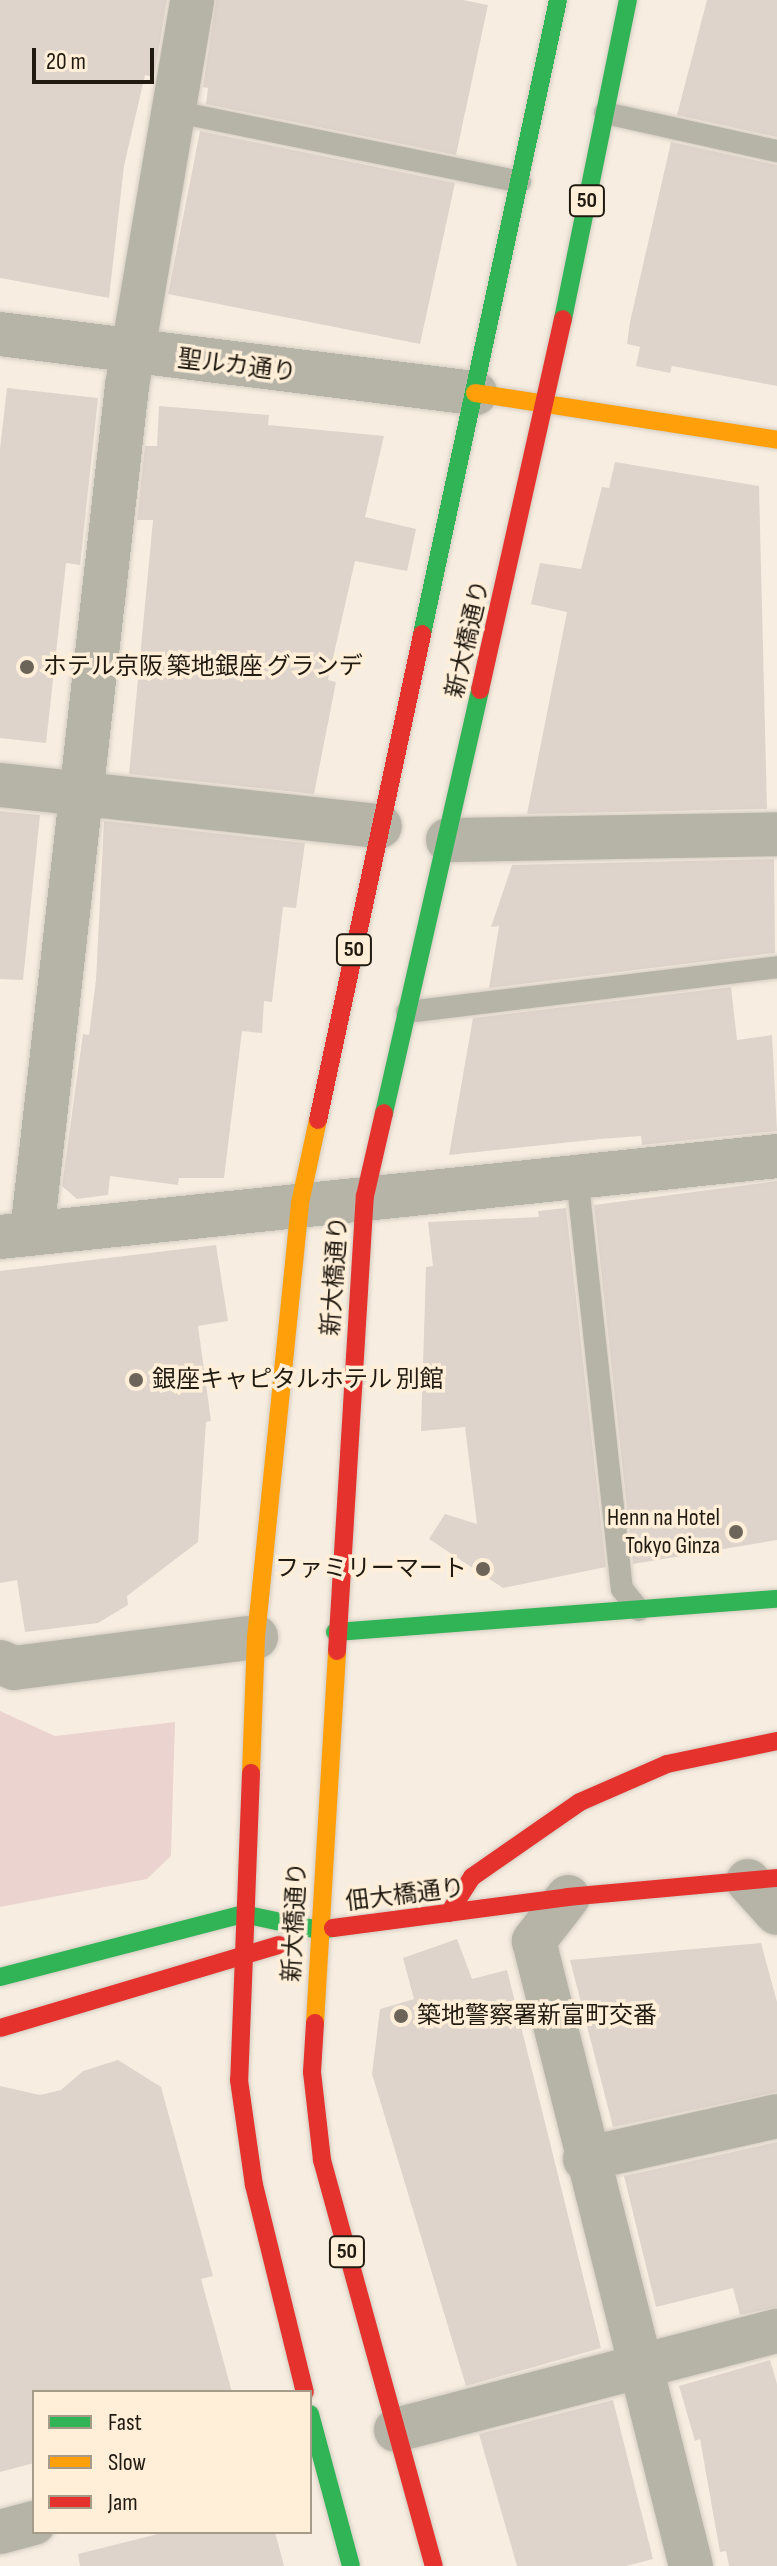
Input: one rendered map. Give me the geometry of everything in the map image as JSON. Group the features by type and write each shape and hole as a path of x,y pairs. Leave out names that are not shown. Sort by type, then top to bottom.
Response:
{"main road":[{"name":"新大橋通り","path":"305,2390 243,2124 242,1959 256,1637 300,1203 520,182 556,0"},
{"name":"新大橋通り","path":"434,2566 315,2119 319,1930 335,1632 365,1196 546,403 628,0"},
{"path":"475,393 777,440"},
{"path":"335,1632 777,1599"},
{"path":"449,1913 452,1901 472,1877 593,1796 667,1764 777,1741"},
{"name":"佃大橋通り","path":"0,1977 243,1914 319,1930 568,1897 762,1880"},
{"path":"0,2028 242,1959 319,1930"},
{"path":"312,2433 351,2566"}],"street":[{"path":"192,0 131,353 82,794 16,1235 365,1196 777,1156"},
{"name":"聖ルカ通り","path":"0,334 131,353 475,393"},
{"path":"0,785 380,826"},
{"path":"448,840 777,834"},
{"path":"0,1662 14,1668 256,1637"},
{"path":"762,1880 777,1913"},
{"path":"568,1897 534,1941 585,2159 691,2566"},
{"path":"585,2159 777,2116"},
{"path":"396,2430 777,2331"},
{"path":"0,2532 32,2524"}],"lane":[{"path":"172,111 520,182"},
{"path":"605,113 777,151"},
{"path":"407,1012 777,967"},
{"path":"577,1176 622,1589 640,1611"}],"shaded area":[{"path":"0,1711 55,1736 175,1722 171,1856 147,1879 0,1907"}],"building":[{"path":"0,0 167,0 154,77 145,75 124,166 109,298 0,278"},
{"path":"216,0 463,0 488,5 456,155 206,104 208,88 203,87"},
{"path":"707,0 777,0 777,137 677,115"},
{"path":"200,131 455,183 420,344 168,294"},
{"path":"671,142 777,165 777,386 672,366 670,373 636,366 640,347 627,344 630,322"},
{"path":"7,388 98,398 80,565 66,563 46,743 0,738 0,449"},
{"path":"159,406 269,415 268,425 384,436 365,517 416,529 407,571 355,561 328,680 336,682 314,794 129,774 153,520 137,520 145,446 157,446"},
{"path":"615,462 759,486 767,809 527,814 567,612 531,604 540,563 581,569 602,487 609,488"},
{"path":"0,811 40,815 23,980 0,979"},
{"path":"104,821 305,843 296,908 283,907 272,1002 264,1001 262,1033 242,1031 224,1178 179,1178 178,1185 110,1176 108,1195 77,1199 62,1186 83,1034 89,1035 96,980"},
{"path":"774,859 775,953 489,988 499,926 491,927 512,865"},
{"path":"731,987 737,1040 772,1035 777,1131 642,1145 641,1136 600,1139 449,1155 473,1018"},
{"path":"777,1181 777,1540 633,1564 594,1205"},
{"path":"566,1208 606,1567 503,1588 429,1539 445,1514 477,1524 465,1427 421,1431 426,1267 433,1266 428,1222 539,1217 538,1211"},
{"path":"216,1245 228,1321 198,1326 211,1421 206,1422 198,1542 127,1596 128,1605 98,1623 25,1632 17,1580 0,1583 0,1271"},
{"path":"457,1939 472,1979 507,1970 601,2348 466,2386 372,2074 380,2009 414,1999 403,1958"},
{"path":"761,1943 777,2002 777,2092 613,2127 570,1960"},
{"path":"118,2060 161,2087 213,2276 201,2279 231,2390 32,2390 32,2464 0,2472 0,2086 40,2095 61,2090 83,2071"},
{"path":"777,2142 777,2307 740,2315 733,2288 656,2307 624,2176"},
{"path":"770,2360 777,2384 777,2566 729,2566 726,2551 720,2552 700,2439 695,2441 679,2386"},
{"path":"613,2400 653,2559 626,2566 517,2566 479,2434"},
{"path":"158,2534 276,2534 284,2566 80,2566 78,2554"}],"traffic: fast":[{"path":"422,634 558,0"},
{"path":"563,319 628,0"},
{"path":"384,1113 480,690"},
{"path":"335,1632 777,1599"},
{"path":"0,1977 243,1914 319,1930 333,1928"},
{"path":"312,2421 351,2566"}],"traffic: slow":[{"path":"475,393 777,440"},
{"path":"251,1773 256,1637 300,1203 318,1120"},
{"path":"315,2023 337,1651"}],"traffic: jam":[{"path":"480,690 563,319"},
{"path":"318,1120 422,634"},
{"path":"337,1651 365,1196 384,1113"},
{"path":"449,1913 472,1877 580,1802 667,1764 777,1741"},
{"path":"251,1773 239,2080 254,2185 305,2390"},
{"path":"333,1928 568,1897 777,1878"},
{"path":"0,2028 279,1945"},
{"path":"315,2023 312,2072 322,2160 434,2566"}],"place":[{"name":"ホテル京阪 築地銀座 グランデ","path":"27,667"},
{"name":"銀座キャピタルホテル 別館","path":"136,1380"},
{"name":"Henn na Hotel Tokyo Ginza","path":"736,1532"},
{"name":"ファミリーマート","path":"483,1569"},
{"name":"築地警察署新富町交番","path":"401,2016"}]}
